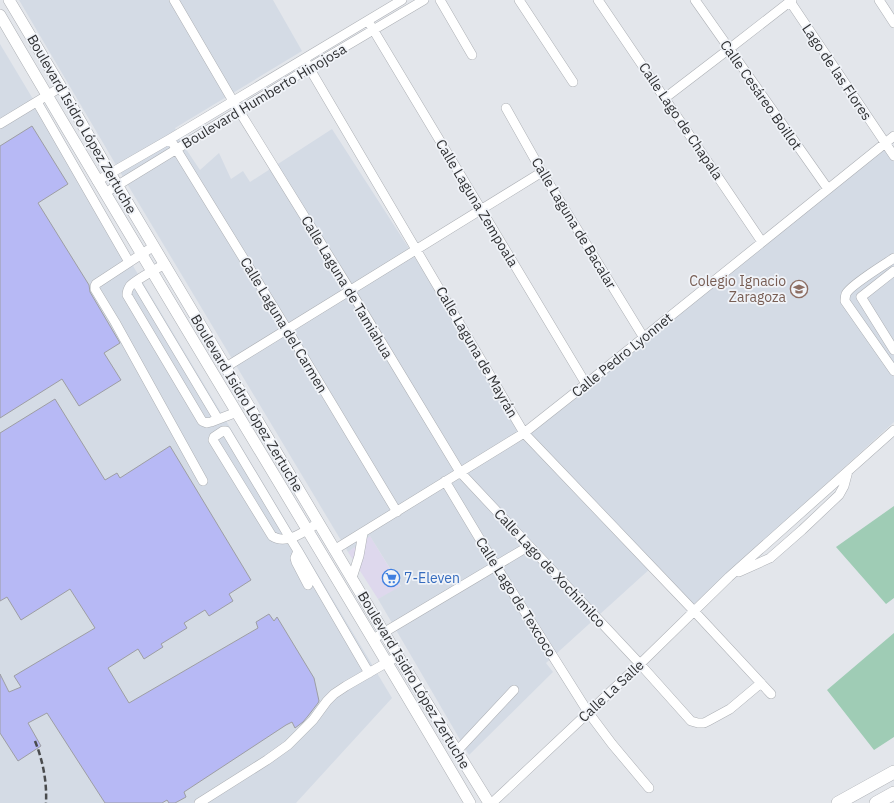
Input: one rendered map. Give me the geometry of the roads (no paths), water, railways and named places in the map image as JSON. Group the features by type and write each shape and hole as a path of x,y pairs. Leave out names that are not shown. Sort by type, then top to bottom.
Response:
{"highway":[{"path":"838,803 894,772"},
{"path":"847,803 868,786"},
{"path":"876,803 894,793"}],"main road":[{"name":"Boulevard Isidro López Zertuche","path":"9,0 334,550 489,803"},
{"name":"Boulevard Isidro López Zertuche","path":"0,15 97,181 308,529 470,803"},
{"path":"293,504 303,498"}],"street":[{"name":"Calle Laguna de Tamiahua","path":"174,0 239,111 350,290 460,472"},
{"name":"Boulevard Humberto Hinojosa","path":"97,181 402,0"},
{"name":"Boulevard Humberto Hinojosa","path":"105,193 308,68 424,0"},
{"path":"440,0 472,55"},
{"path":"519,0 573,82"},
{"name":"Calle Lago de Chapala","path":"598,0 762,242"},
{"name":"Calle Cesáreo Boillot","path":"695,0 828,189"},
{"path":"665,98 790,0"},
{"name":"Lago de las Flores","path":"790,0 894,156"},
{"path":"879,0 894,23"},
{"name":"Calle Laguna Zempoala","path":"368,21 586,384"},
{"name":"Calle Laguna de Mayrán","path":"304,59 524,433 771,694"},
{"path":"0,124 61,87"},
{"path":"37,102 129,262"},
{"name":"Calle Laguna de Bacalar","path":"506,108 542,172 644,338"},
{"name":"Calle Pedro Lyonnet","path":"334,550 524,433 894,136"},
{"name":"Calle Laguna del Carmen","path":"170,139 397,512"},
{"path":"226,367 542,172"},
{"path":"154,246 96,284 95,289 203,480"},
{"path":"894,258 852,287 846,293 845,301 894,371"},
{"path":"165,264 130,286 127,295 202,421 207,423 237,412"},
{"path":"861,297 894,271"},
{"path":"136,282 218,419"},
{"path":"846,293 861,297 894,350"},
{"name":"Calle La Salle","path":"492,803 640,664 729,577 894,430"},
{"path":"318,523 290,538 279,539 272,536 217,447 213,438 223,431 226,431 290,538 298,551 369,673"},
{"name":"Calle Lago de Xochimilco","path":"460,472 692,721 704,723 714,718 730,709 760,683"},
{"name":"Calle La Salle","path":"729,577 770,558 802,530 839,495 844,486 848,472"},
{"name":"Calle Lago de Texcoco","path":"445,481 496,566 588,712 612,744 649,788"},
{"path":"352,578 359,556 363,533"},
{"path":"373,639 529,546"},
{"path":"298,551 295,558 296,562 308,585"},
{"path":"199,803 288,745 313,720 334,694 398,656"},
{"path":"457,751 514,690"}],"railway":[{"path":"35,741 44,772 46,803"}],"place":[{"name":"Colegio Ignacio Zaragoza","path":"799,289"},
{"name":"7-Eleven","path":"391,578"}]}
